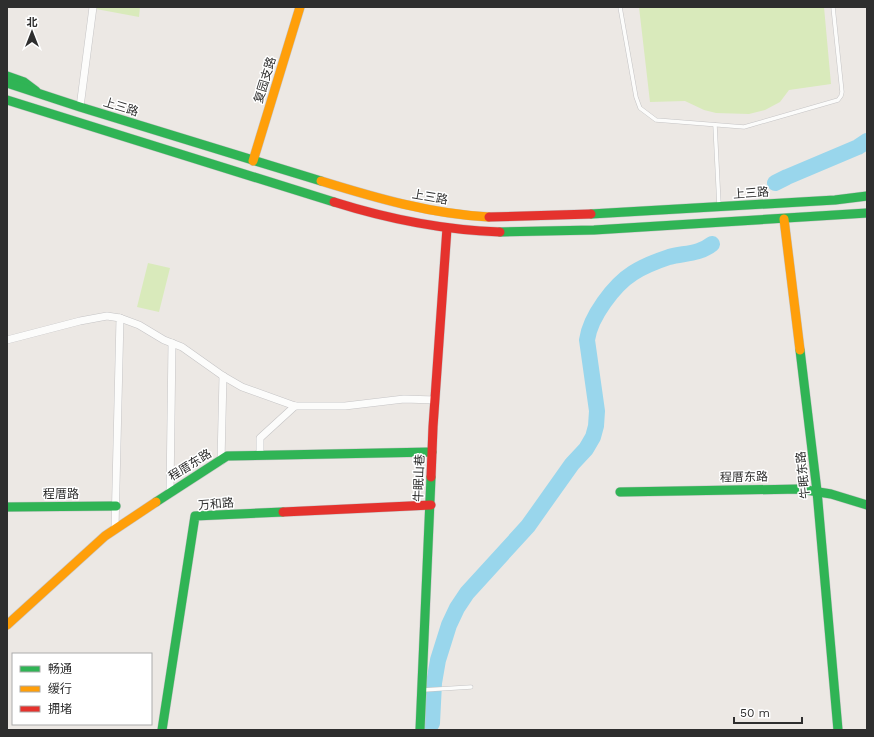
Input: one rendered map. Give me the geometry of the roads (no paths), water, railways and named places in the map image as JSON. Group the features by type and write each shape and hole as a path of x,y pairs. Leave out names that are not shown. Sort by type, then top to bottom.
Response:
{"street":[{"path":"80,107 93,7"},
{"name":"复园支路","path":"253,161 300,7"},
{"path":"7,76 24,82 38,92"},
{"name":"上三路","path":"7,83 253,161 387,201 428,210 477,216 551,215 719,207 835,200 867,196"},
{"path":"7,100 350,207 407,222 447,228 480,231 529,232 784,219 867,213"},
{"name":"牛眠东路","path":"784,219 817,491 838,730"},
{"name":"牛眠山巷","path":"420,729 424,690 432,452 447,228"},
{"path":"7,340 80,321 108,316 120,318 139,325 184,348 223,376 246,389 295,406 339,406 404,399 435,400"},
{"path":"115,528 120,318"},
{"path":"170,492 172,343"},
{"path":"221,461 223,376"},
{"path":"260,455 260,438 295,406"},
{"name":"程厝东路","path":"7,625 115,528 227,456 432,452"},
{"name":"程厝东路","path":"620,492 790,488 817,491 867,505"},
{"name":"万和路","path":"162,730 194,516 430,504"},
{"name":"程厝路","path":"7,507 116,506"}],"lane":[{"path":"620,7 636,98 640,108 656,120 744,126 838,100 842,92 834,7"},
{"path":"714,125 719,207"},
{"path":"424,690 471,687"}],"waterway":[{"path":"775,183 858,147 867,141"},
{"path":"428,730 432,723 434,683 438,660 449,625 457,608 467,593 528,526 572,464 586,449 593,437 596,426 597,411 587,340 589,331 598,312 618,285 637,270 664,259 702,250 712,244"}]}
